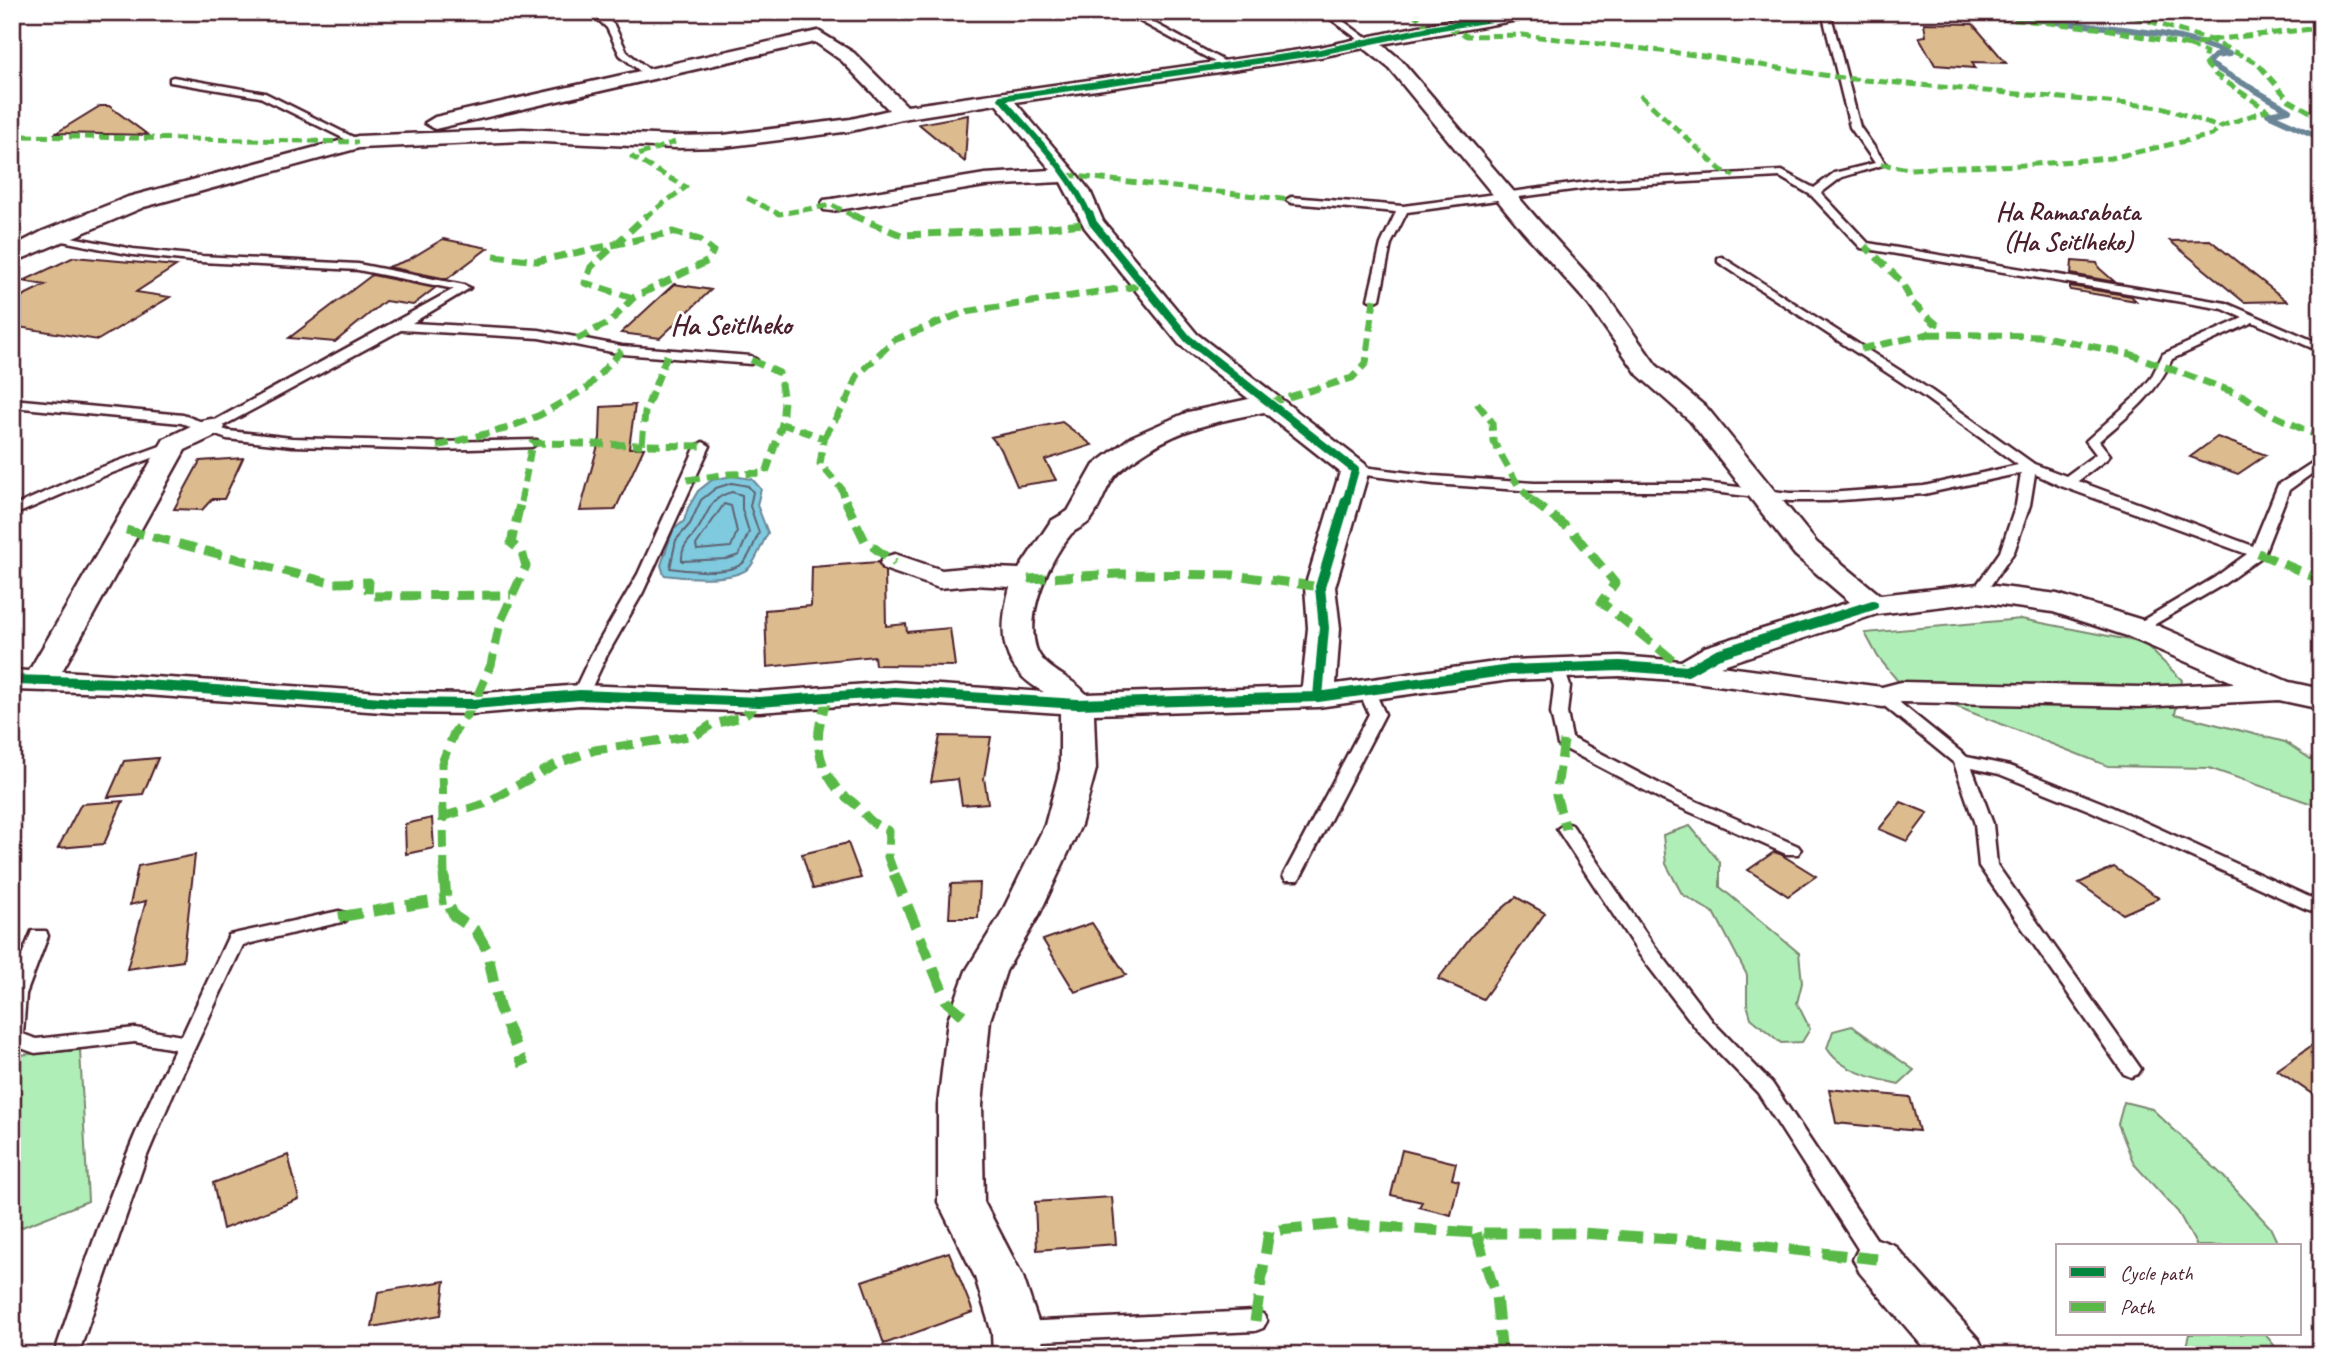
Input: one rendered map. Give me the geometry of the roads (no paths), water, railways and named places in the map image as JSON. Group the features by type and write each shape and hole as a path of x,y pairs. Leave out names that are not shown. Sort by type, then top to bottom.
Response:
{"street":[{"path":"358,142 509,135 675,142 723,141 824,129 902,113 1229,66 1535,12"},
{"path":"12,256 51,236 136,202 358,142 818,36 848,57 902,113"},
{"path":"1369,43 1395,64 1505,196 1598,300 1647,370 1699,415 1806,549 1873,605"},
{"path":"1001,98 1068,175 1079,191 1093,223 1188,339 1355,470 1320,587 1324,628 1318,696"},
{"path":"832,205 985,180 1068,175"},
{"path":"12,237 51,236"},
{"path":"1018,1344 999,1277 961,1202 960,1105 969,1020 986,971 1020,915 1063,824 1078,769 1077,704 1066,690 1047,680 1030,665 1020,648 1018,623 1028,579 1060,527 1079,516 1104,471 1141,443 1197,418 1269,403"},
{"path":"211,427 174,445 27,679 396,703 474,704 580,695 759,702 894,692 1077,704 1318,696 1510,670 1620,666 1687,671 1883,697 1901,692 2197,696 2279,690"},
{"path":"895,562 918,574 939,579 973,576 1028,579"},
{"path":"1687,671 1717,654 1873,605 1978,593 2057,603 2138,629 2279,690 2321,699"},
{"path":"1877,1259 1961,1355"}],"lane":[{"path":"594,12 611,27 623,52 649,74"},
{"path":"1128,12 1229,66"},
{"path":"1325,12 1369,43"},
{"path":"1815,193 1838,175 1881,164 1855,127 1826,12"},
{"path":"173,80 262,95 358,142"},
{"path":"1291,200 1403,209 1595,184 1782,174 1815,193 1865,246 2226,306 2321,348"},
{"path":"1374,299 1386,244 1403,209"},
{"path":"51,236 133,252 201,259 358,267 464,288 211,427"},
{"path":"1722,260 1928,394 2029,467 2258,554"},
{"path":"2066,483 2103,455 2092,441 2141,398 2157,379 2167,357 2253,318"},
{"path":"399,326 539,334 622,350 751,360"},
{"path":"12,403 183,419 227,435 292,442 391,446 532,443"},
{"path":"12,512 99,473 174,445"},
{"path":"580,695 587,676 635,594 703,446"},
{"path":"2138,629 2219,581 2258,554 2283,488 2321,461"},
{"path":"1355,470 1534,487 1704,487 1758,491 1790,497 1828,497 1924,490 2029,467"},
{"path":"1978,593 2007,552 2023,505 2029,467"},
{"path":"1556,668 1562,686 1559,713 1564,741 1669,796 1792,850"},
{"path":"1292,876 1377,714 1366,690"},
{"path":"1883,697 1962,761 2004,770 2097,807 2312,905"},
{"path":"1962,761 1985,823 1990,845 1987,866 2006,888 2086,1008 2131,1069"},
{"path":"1566,828 1646,949 1706,1027 1765,1088 1877,1259"},
{"path":"66,1355 101,1246 163,1095 217,988 236,940 339,917"},
{"path":"39,936 16,994 13,1038 35,1046 135,1035 188,1044"},
{"path":"1018,1344 1255,1321"}],"water":[{"path":"732,476 752,479 761,489 757,505 768,533 753,564 743,572 722,577 664,575 661,565 673,530 684,521 698,491 712,480"}],"waterway":[{"path":"2000,12 2174,37 2229,54 2215,56 2208,63 2289,110 2268,114 2321,138"}],"district":[{"name":"Ha Ramasabata (Ha Seitlheko)","path":"2068,226"},
{"name":"Ha Seitlheko","path":"731,324"}]}
